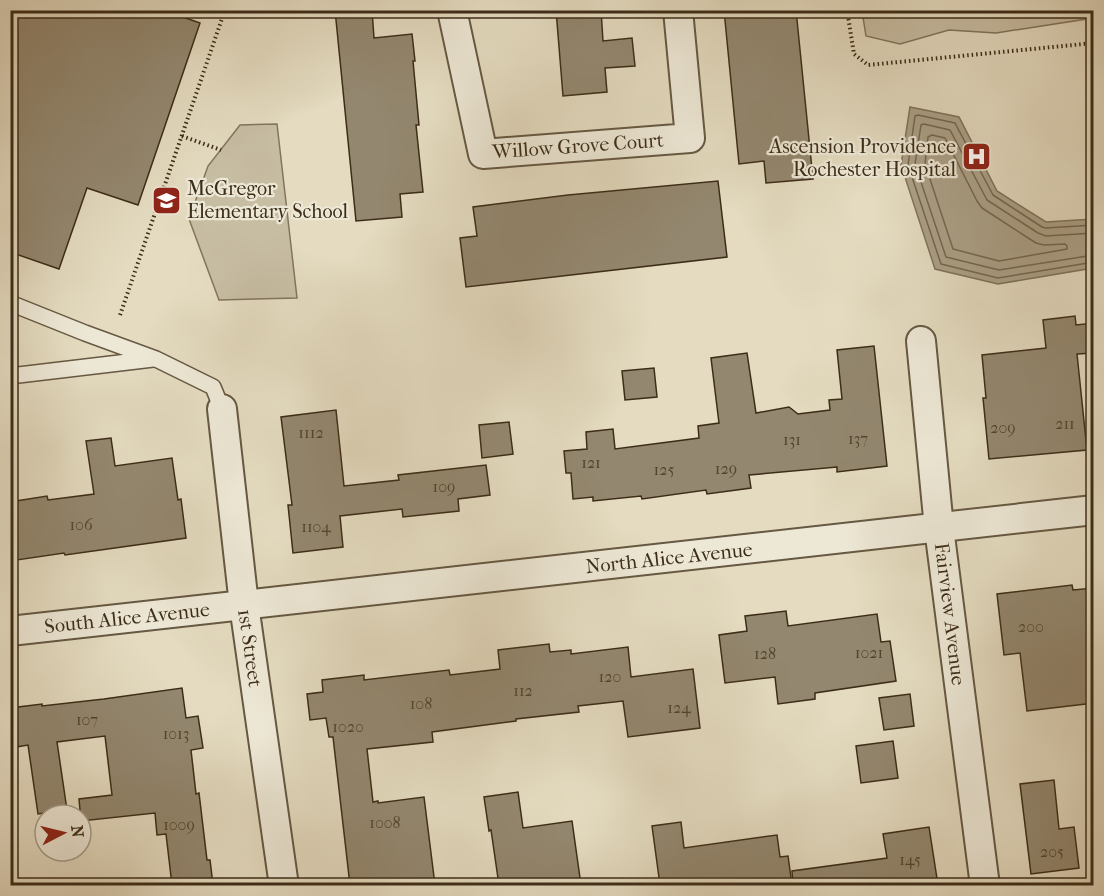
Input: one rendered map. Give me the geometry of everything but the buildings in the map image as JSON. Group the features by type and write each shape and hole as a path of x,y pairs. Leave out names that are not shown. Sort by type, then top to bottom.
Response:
{"street":[{"name":"Willow Grove Court","path":"452,10 483,154 690,138 678,10"},
{"name":"Fairview Avenue","path":"921,341 939,528 985,885"},
{"name":"1st Street","path":"222,409 244,605 284,885"},
{"name":"North Alice Avenue","path":"244,605 1094,510"},
{"name":"South Alice Avenue","path":"10,631 244,605"}],"lane":[{"path":"10,303 156,359 213,387 222,409"},
{"path":"10,376 156,359"}],"path":[{"path":"120,315 225,10"},
{"path":"847,10 854,54 868,65 1094,43"},
{"path":"182,136 221,150"}],"shaded area":[{"path":"1093,10 1093,18 996,33 949,30 900,44 866,36 862,11"},
{"path":"277,124 297,298 219,300 189,219 208,166 240,125"}],"water":[{"path":"910,107 959,117 997,191 1046,222 1093,219 1093,268 998,284 935,269 901,165"}],"place":[{"name":"Ascension Providence Rochester Hospital","path":"977,157"},
{"name":"McGregor Elementary School","path":"166,200"}]}
